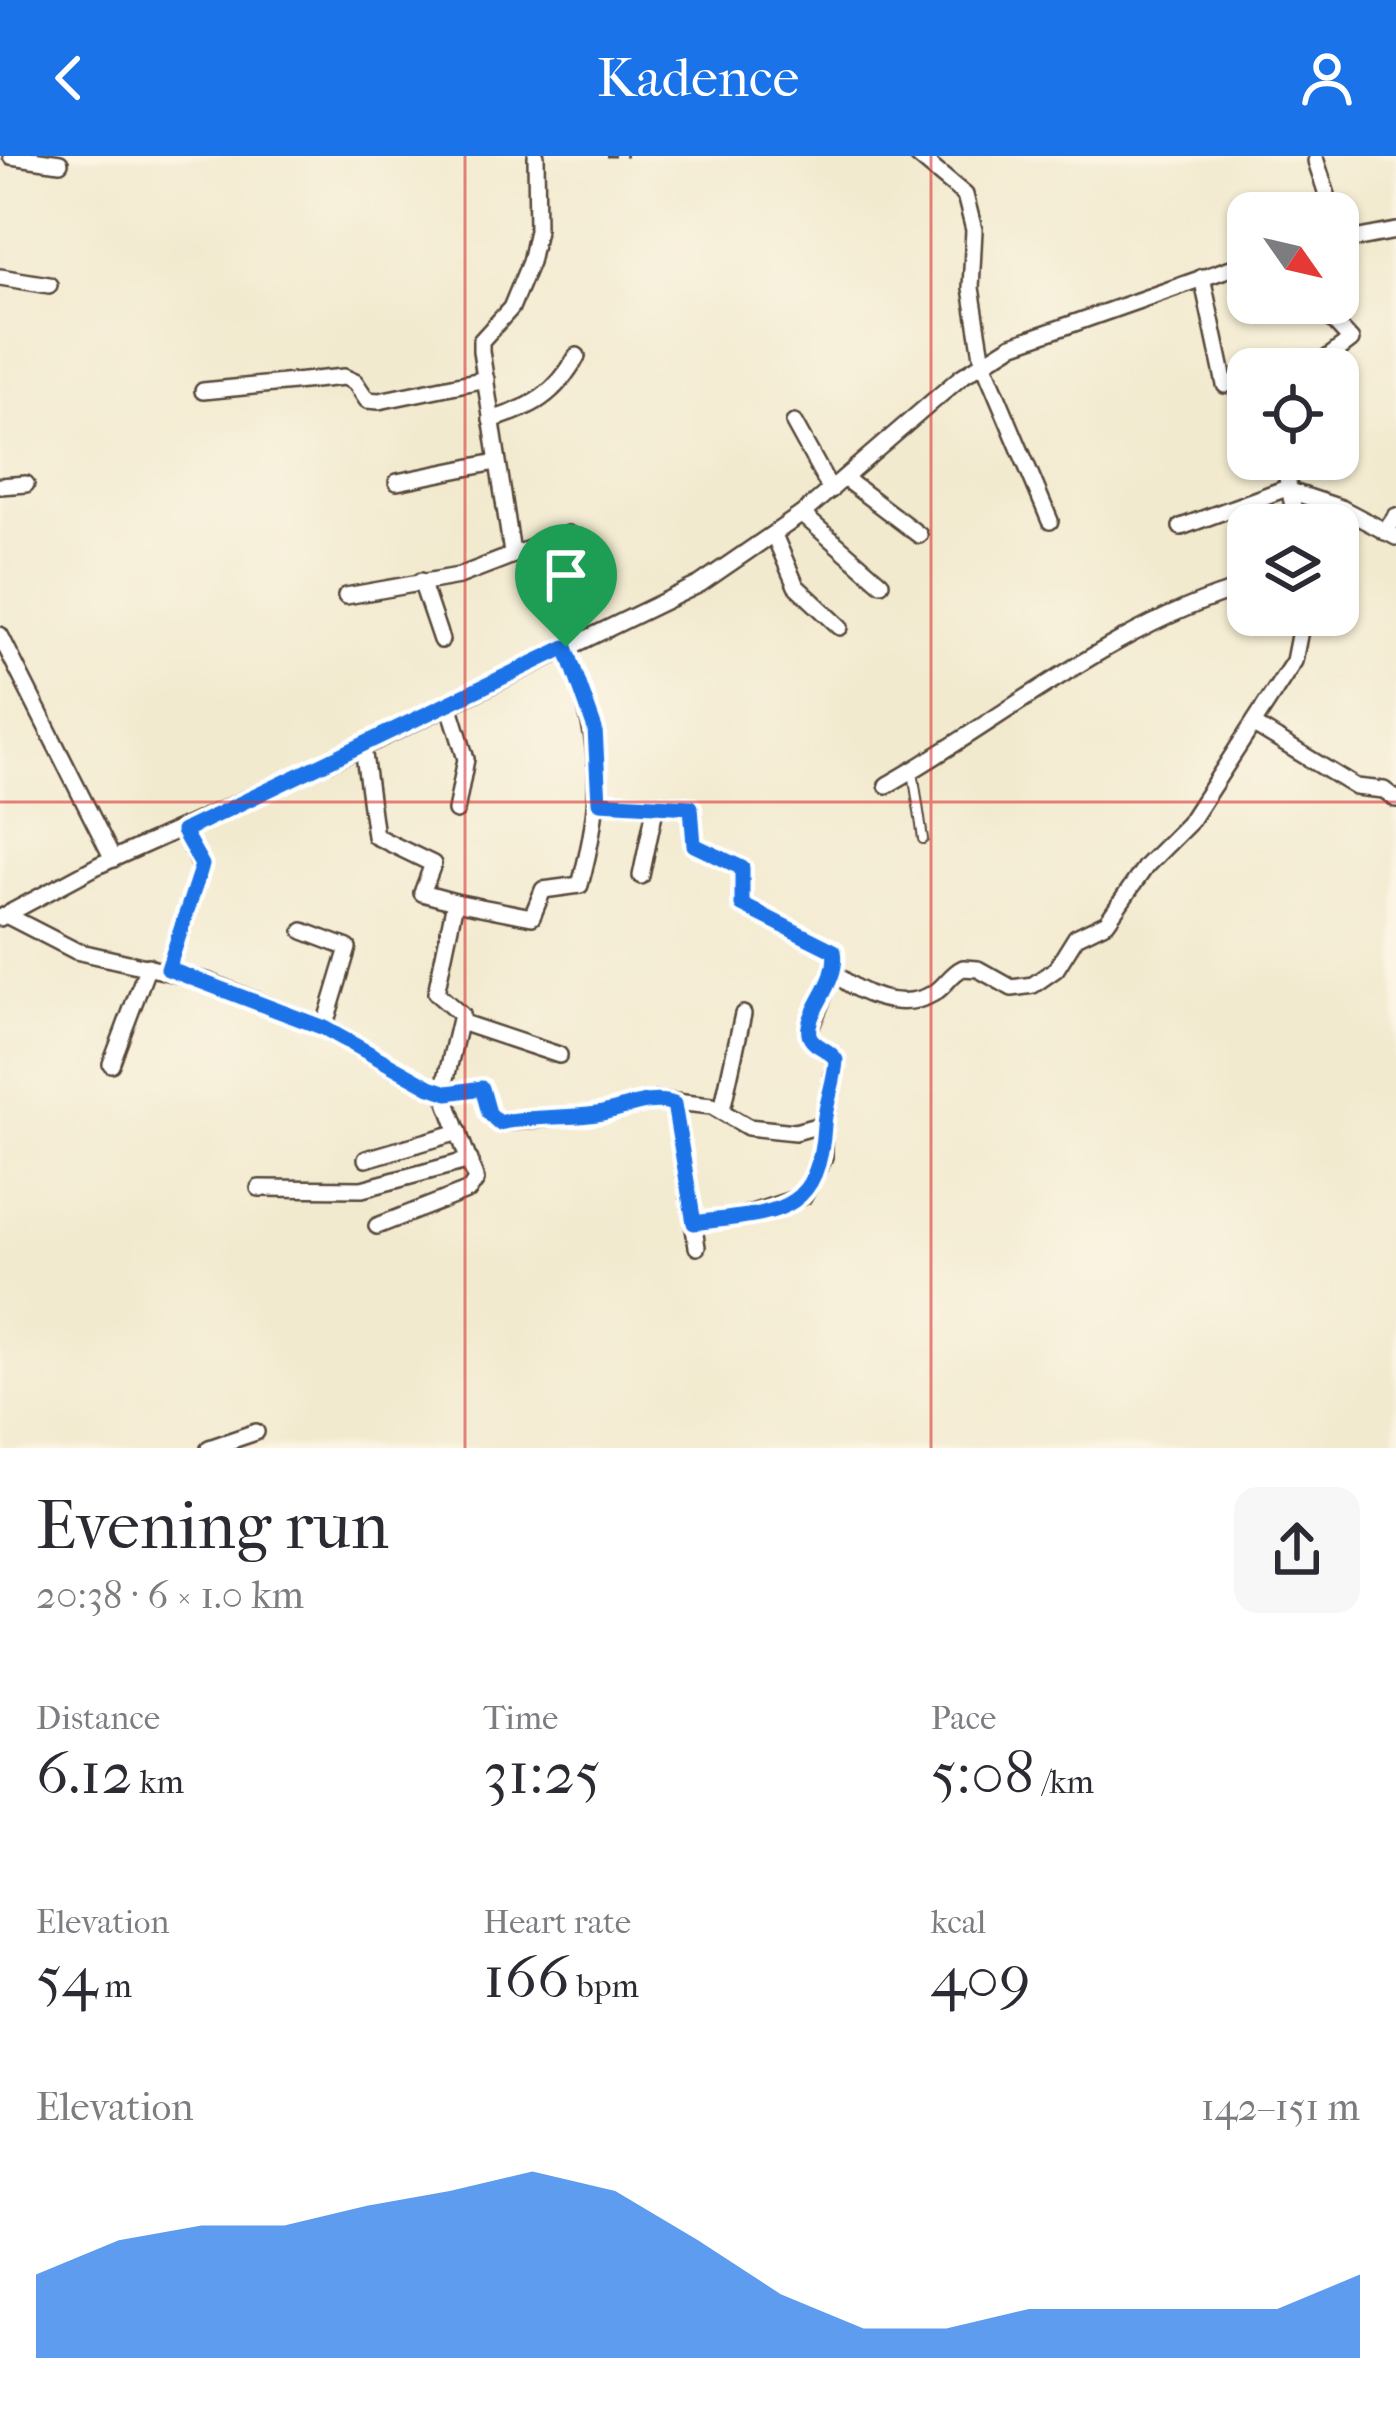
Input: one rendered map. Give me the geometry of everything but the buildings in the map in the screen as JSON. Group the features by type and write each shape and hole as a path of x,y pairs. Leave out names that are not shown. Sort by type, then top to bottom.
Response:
{"street":[{"path":"11,156 60,163"},
{"path":"512,553 481,341 519,293 535,246 536,156"},
{"path":"918,156 965,195 974,230 971,287 982,362 1049,521"},
{"path":"1316,161 1326,192"},
{"path":"1359,236 1396,231"},
{"path":"3,916 113,859 364,747 700,584 802,514 982,362 1033,335 1227,269"},
{"path":"0,277 50,285"},
{"path":"1202,277 1225,385"},
{"path":"1336,324 1351,340 1341,348"},
{"path":"491,420 539,403 564,380 577,356"},
{"path":"203,391 344,377 355,382 367,400 379,401 486,379"},
{"path":"794,423 837,484 920,535"},
{"path":"397,482 496,462"},
{"path":"1288,480 1293,504"},
{"path":"0,486 26,484"},
{"path":"1181,527 1291,490 1390,535 1396,516"},
{"path":"802,514 881,584"},
{"path":"346,596 459,576 568,534"},
{"path":"774,536 792,580 840,627"},
{"path":"422,581 440,640"},
{"path":"887,785 1099,652 1178,612 1227,594"},
{"path":"0,635 12,650 24,692 113,859"},
{"path":"833,971 852,988 877,998 928,996 964,968 978,969 1012,988 1044,980 1076,938 1106,922 1146,866 1210,794 1298,652 1301,636"},
{"path":"364,747 375,836 434,864 422,893 532,917 543,890 578,887 599,802 595,729 566,647"},
{"path":"449,704 466,759 456,811"},
{"path":"1254,725 1349,783 1384,790 1396,799"},
{"path":"599,802 691,807 694,845 742,868 742,905 829,947 836,957 809,1030 812,1040 836,1060 824,1124 824,1157 805,1196 739,1216 694,1223"},
{"path":"641,877 656,804"},
{"path":"168,969 202,865 183,831"},
{"path":"377,1226 469,1190 476,1180 443,1091 460,1015 436,993 455,902"},
{"path":"3,916 76,951 168,969 324,1028 443,1091 482,1088 489,1113 499,1123 529,1116 596,1114 656,1100 722,1110 748,1127 795,1132 824,1124"},
{"path":"303,931 348,948 324,1028"},
{"path":"111,1064 148,965"},
{"path":"722,1110 721,1094 735,1066 743,1014"},
{"path":"460,1022 559,1054"},
{"path":"674,1104 698,1247"},
{"path":"366,1159 459,1132"},
{"path":"260,1188 362,1189 470,1160"},
{"path":"209,1448 256,1432"}],"lane":[{"path":"913,770 923,839"}],"path":[{"path":"606,156 627,156"}],"route":[{"path":"566,647 595,729 599,802 691,807 694,845 736,861 742,868 742,905 834,951 836,964 809,1030 812,1040 833,1052 836,1060 824,1124 824,1157 814,1183 793,1203 694,1223 674,1104 656,1100 596,1114 529,1116 499,1123 489,1113 482,1088 448,1093 430,1087 324,1028 168,969 202,865 183,831 566,647"}]}
